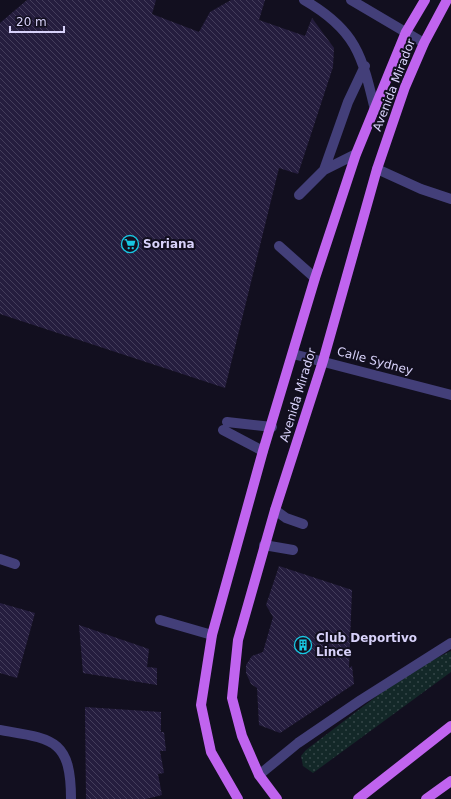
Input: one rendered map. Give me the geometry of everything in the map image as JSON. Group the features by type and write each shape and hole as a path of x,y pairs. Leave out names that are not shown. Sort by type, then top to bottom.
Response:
{"main road":[{"name":"Avenida Mirador","path":"238,799 212,752 201,705 212,635 263,451 272,427 315,278 356,154 406,32 425,0"},
{"name":"Avenida Mirador","path":"277,799 259,775 242,736 232,698 238,640 264,546 323,361 377,169 405,87 424,42 447,0"},
{"path":"358,799 451,726"},
{"path":"426,799 451,781"}],"street":[{"path":"304,0 337,22 358,51 365,66 375,110"},
{"path":"353,1 424,42"},
{"path":"324,170 348,102 365,66"},
{"path":"299,195 324,170 356,154"},
{"path":"377,169 421,189 451,199"},
{"path":"279,246 315,278"},
{"name":"Calle Sydney","path":"293,354 451,395"},
{"path":"263,451 225,426 272,427"},
{"path":"275,510 286,518 303,524"},
{"path":"264,546 293,550"},
{"path":"0,559 15,564"},
{"path":"160,620 212,635"},
{"path":"259,775 304,739 451,643"},
{"path":"0,730 44,738 59,746 67,763 71,799"}],"green space":[{"path":"451,651 451,672 313,773 303,766 301,756 306,750 411,670"}],"building":[{"name":"Soriana","path":"27,0 156,0 152,14 199,32 210,12 231,0 265,0 259,20 305,36 312,18 334,48 333,67 298,174 279,168 225,388 0,314 0,23"},
{"name":"Club Deportivo Lince","path":"279,566 352,590 349,668 352,666 354,684 280,733 259,725 257,688 251,684 246,673 246,665 252,656 263,652 273,617 266,605"},
{"path":"0,603 35,613 17,678 0,673"},
{"path":"79,625 149,649 147,667 157,668 157,685 83,673"},
{"path":"85,707 161,712 161,732 164,732 166,751 160,751 164,773 158,774 162,795 146,799 86,799"}],"place":[{"name":"Soriana","path":"130,244"},
{"name":"Club Deportivo Lince","path":"303,645"}]}
